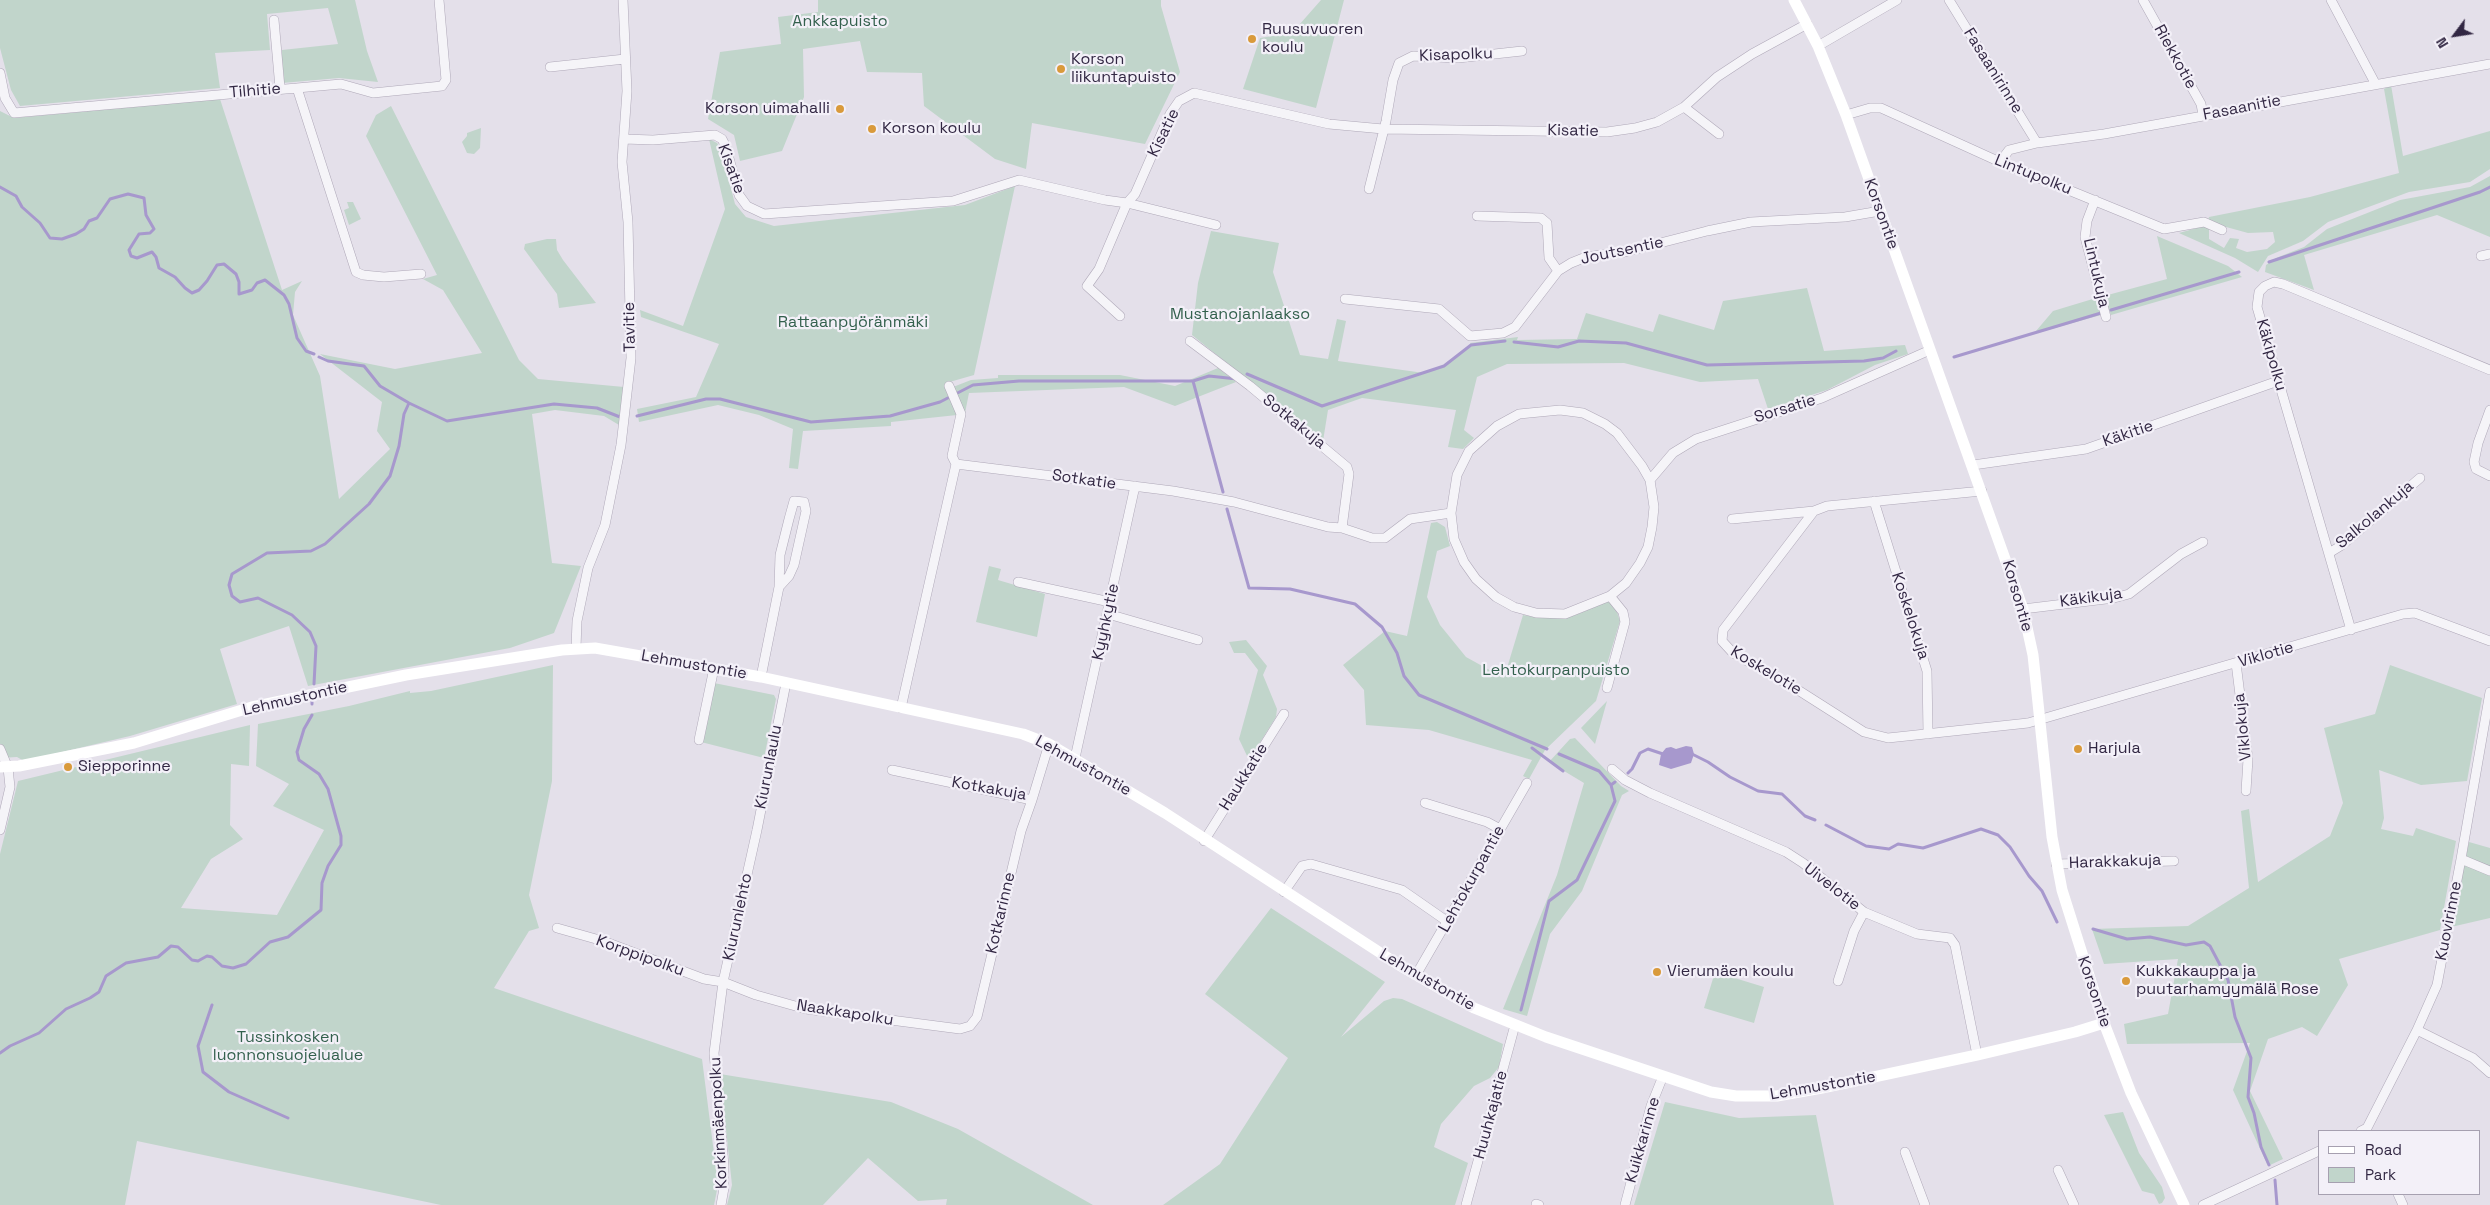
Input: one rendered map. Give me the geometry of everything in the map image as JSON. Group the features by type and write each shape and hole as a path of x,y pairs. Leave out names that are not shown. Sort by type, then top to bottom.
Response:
{"main road":[{"name":"Korsontie","path":"1794,0 1818,46 1846,115 1982,490 2023,609 2033,655 2056,864 2078,945 2104,1023 2131,1093 2184,1205"},
{"name":"Lehmustontie","path":"4,768 134,743 261,705 406,675 576,648 595,648 761,677 1023,734 1049,744 1165,813 1204,841 1284,892 1416,975 1474,1008 1515,1025 1711,1092 1736,1096 1777,1096 1977,1055 2075,1032 2104,1023"}],"street":[{"path":"297,88 341,84 373,93 442,86 446,80 439,0"},
{"name":"Tavitie","path":"576,648 577,621 588,568 605,526 621,445 630,367 628,222 622,162 627,91 623,0"},
{"path":"1818,46 1897,0"},
{"name":"Fasaanirinne","path":"1949,0 2036,143"},
{"name":"Riekkotie","path":"2143,0 2202,104 2203,115"},
{"path":"2331,0 2375,83"},
{"path":"274,20 280,88"},
{"name":"Kisatie","path":"624,139 652,140 715,135 722,139 726,147 739,195 747,206 764,214 953,201 1019,180 1105,200 1127,203 1135,194 1170,114 1179,101 1194,92 1310,121 1384,129 1607,132 1635,128 1657,122 1684,107 1717,77 1807,24"},
{"name":"Kisapolku","path":"1384,129 1393,80 1399,63 1404,59 1413,56 1458,58 1522,51"},
{"path":"550,67 625,59"},
{"name":"Fasaanitie","path":"2000,162 2008,150 2036,143 2490,64"},
{"name":"Tilhitie","path":"0,73 5,98 14,113 297,88 356,272 363,275 384,277 421,274"},
{"path":"1684,107 1719,134"},
{"name":"Lintupolku","path":"1846,115 1881,108 2000,162 2164,229 2204,222 2222,230"},
{"path":"1370,189 1384,129"},
{"name":"Lintukuja","path":"2094,200 2087,222 2085,237 2106,317"},
{"path":"1120,316 1087,286 1099,269 1127,203 1216,225"},
{"name":"Joutsentie","path":"1345,300 1439,309 1470,336 1503,333 1515,327 1558,271 1570,263 1586,257 1625,252 1750,222 1845,218 1880,211"},
{"path":"1478,216 1541,218 1547,223 1549,258 1558,271"},
{"name":"Käkipolku","path":"2351,630 2257,306 2259,292 2265,286 2274,282 2283,284 2490,370"},
{"name":"Sotkakuja","path":"1190,341 1250,386 1347,467 1349,474 1342,528"},
{"name":"Sorsatie","path":"1650,480 1673,453 1696,439 1822,398 1930,350"},
{"name":"Käkitie","path":"1973,465 2086,448 2278,381"},
{"path":"900,708 956,464 952,456 961,414 949,386"},
{"path":"1540,410 1583,413 1605,424 1617,433 1650,480 1654,508 1648,547 1626,583 1610,596 1565,614 1536,613 1514,607 1496,597 1476,580 1464,562 1454,539 1451,513 1457,475 1469,451 1497,426 1519,414 1540,410"},
{"path":"2490,410 2474,462 2476,469 2490,476"},
{"name":"Sotkatie","path":"956,464 1135,486 1234,502 1342,528 1372,538 1385,538 1410,519 1451,513"},
{"name":"Salkolankuja","path":"2330,553 2342,545 2420,478"},
{"name":"Kyyhkytie","path":"1075,758 1135,486"},
{"path":"1732,519 1814,511 1827,506 1982,490"},
{"path":"761,677 779,587 780,555 794,501 804,502 806,511 794,565 790,576 779,587"},
{"name":"Koskelokuja","path":"1874,501 1927,671 1928,734"},
{"name":"Koskelotie","path":"1814,511 1723,630 1722,641 1733,653 1798,690 1864,732 1888,738 2028,723 2041,719"},
{"name":"Käkikuja","path":"2023,609 2048,604 2114,598 2129,594 2181,554 2203,542"},
{"path":"1018,582 1110,602"},
{"path":"1607,688 1625,622 1623,612 1610,596"},
{"name":"Viklotie","path":"2041,719 2236,664 2402,614 2415,613 2490,641"},
{"path":"1108,614 1198,640"},
{"name":"Viklokuja","path":"2236,664 2248,758 2246,791"},
{"path":"699,740 714,668"},
{"name":"Kiurunlaulu","path":"752,851 786,683"},
{"name":"Kuovirinne","path":"2365,1130 2417,1030 2436,985 2486,744 2490,692"},
{"name":"Haukkatie","path":"1204,841 1284,714"},
{"name":"Kotkakuja","path":"892,770 1032,800 1049,744"},
{"path":"0,749 10,787 0,830"},
{"name":"Uivelotie","path":"1612,768 1625,780 1650,793 1786,852 1803,863 1864,912 1917,934 1950,938 1955,946 1977,1055"},
{"name":"Lehtokurpantie","path":"1416,975 1527,783"},
{"name":"Kotkarinne","path":"970,1026 977,1017 1021,831 1032,800"},
{"path":"1425,803 1487,822 1500,829"},
{"name":"Kiurunlehto","path":"723,982 752,851"},
{"path":"2461,859 2490,871"},
{"name":"Harakkakuja","path":"2056,864 2174,861"},
{"path":"1284,892 1302,866 1312,864 1402,890 1448,922"},
{"path":"1838,981 1854,931 1864,912"},
{"name":"Korppipolku","path":"557,928 603,941 704,979 723,982"},
{"name":"Naakkapolku","path":"723,982 756,995 806,1009 960,1029 970,1026"},
{"name":"Korkinmäenpolku","path":"721,1205 724,1188 724,1166 714,1054 723,982"},
{"name":"Huuhkajatie","path":"1466,1205 1515,1025"},
{"path":"2417,1030 2474,1058 2490,1073"},
{"name":"Kuikkarinne","path":"1625,1205 1651,1106 1663,1076"},
{"path":"2203,1205 2318,1151"},
{"path":"1905,1152 1926,1205"},
{"path":"2058,1170 2074,1205"}],"green space":[{"path":"0,0 355,0 367,51 378,82 339,78 282,83 282,50 338,44 328,8 267,14 270,50 215,53 220,88 20,106 11,90 0,48"},
{"name":"Ankkapuisto","path":"818,0 1161,0 1161,6 1180,72 1145,144 1032,123 1026,169 995,159 924,106 922,73 867,72 860,41 803,49 804,97 782,151 740,161 734,135 708,119 720,52 781,44 778,17 818,12"},
{"path":"1321,0 1344,0 1316,108 1243,89 1260,38 1292,33"},
{"path":"2391,85 2403,156 2490,131 2490,169 2470,182 2409,192 2328,222 2303,241 2268,256 2258,272 2235,258 2179,233 2204,226 2209,227 2209,239 2224,248 2230,238 2239,239 2236,248 2247,252 2267,249 2275,242 2273,232 2248,233 2208,222 2209,217 2310,197 2399,173 2384,89"},
{"path":"220,99 282,290 302,281 295,292 293,315 320,376 339,499 390,449 377,431 382,402 320,354 395,369 482,353 443,290 423,279 437,275 366,136 376,115 391,106 519,360 538,379 624,387 619,425 604,416 555,410 532,414 552,563 581,566 554,633 510,648 308,686 289,626 220,649 237,704 130,736 24,761 17,757 0,758 0,111 14,118"},
{"path":"481,128 480,148 474,154 467,153 462,142 467,133"},
{"name":"Rattaanpyöränmäki","path":"709,139 717,143 721,150 735,204 746,217 774,226 965,205 1015,186 974,375 946,383 957,415 891,422 891,426 803,431 798,469 789,468 793,429 759,415 718,405 639,422 637,409 696,397 719,344 641,317 640,310 683,326 725,209"},
{"path":"2490,176 2490,237 2437,215 2304,255 2314,290 2265,272 2266,265 2276,258 2304,247 2327,229 2400,200 2470,187"},
{"path":"347,202 353,202 361,219 349,225 344,210 349,208"},
{"name":"Mustanojanlaakso","path":"1211,231 1279,243 1273,272 1300,355 1328,359 1337,319 1346,321 1338,361 1424,373 1444,366 1471,345 1470,343 1518,337 1517,340 1577,339 1586,313 1653,332 1659,314 1714,330 1723,301 1807,288 1824,351 1905,345 1908,354 1875,365 1827,390 1768,409 1758,379 1700,382 1624,363 1507,364 1477,377 1464,430 1474,438 1463,449 1448,447 1456,410 1362,398 1328,410 1323,441 1192,335 1198,283"},
{"path":"2157,236 2228,266 2242,277 2111,315 2104,296 2167,279"},
{"path":"556,239 557,250 563,260 596,303 559,308 557,294 524,249 525,244"},
{"path":"2096,298 2101,315 2037,333 2036,331 2053,311"},
{"path":"1218,368 1236,382 1175,406 1124,387 969,393 965,413 953,387 971,380 998,378 998,375 1120,375 1175,386"},
{"name":"Lehtokurpanpuisto","path":"1437,522 1445,527 1450,546 1437,551 1427,597 1440,625 1466,657 1504,678 1523,615 1541,618 1573,616 1609,601 1617,612 1620,621 1596,701 1545,750 1529,779 1523,776 1532,760 1429,730 1366,725 1364,690 1343,665 1385,631 1407,636 1431,523"},
{"path":"989,566 1001,569 998,580 1045,594 1037,637 976,622"},
{"path":"1246,640 1267,666 1263,675 1277,709 1276,717 1249,760 1239,739 1258,670 1245,653 1234,653 1229,642"},
{"name":"Tussinkosken luonnonsuojelualue","path":"553,665 552,781 529,895 539,928 529,931 494,988 702,1059 718,1185 714,1205 441,1205 137,1141 125,1205 0,1205 0,854 18,781 250,725 249,766 231,764 230,825 243,839 211,859 181,908 277,915 324,830 273,806 289,784 256,766 258,724 349,706 410,691 410,693 431,691"},
{"path":"2390,665 2482,698 2467,781 2421,785 2379,770 2384,818 2381,829 2413,836 2416,828 2456,841 2440,930 2339,959 2348,985 2317,1036 2302,1027 2268,1039 2250,1091 2283,1159 2268,1166 2233,1090 2250,1043 2127,1044 2124,1024 2168,1014 2178,959 2104,964 2092,929 2188,926 2249,888 2241,811 2249,809 2258,882 2330,836 2343,803 2324,728 2375,714"},
{"path":"714,683 774,695 776,699 764,758 701,742"},
{"path":"1607,701 1595,744 1581,728"},
{"path":"1575,738 1621,786 1629,791 1622,795 1582,891 1550,934 1527,1016 1503,1009 1557,875 1584,783 1549,762 1570,739"},
{"path":"2469,842 2490,848 2490,918 2451,927"},
{"path":"1271,908 1385,982 1341,1037 1384,1001 1393,998 1402,999 1503,1044 1499,1067 1490,1078 1474,1086 1441,1124 1434,1147 1468,1163 1455,1205 1163,1205 1220,1164 1288,1058 1205,994"},
{"path":"1715,972 1764,987 1754,1023 1704,1008"},
{"path":"720,1074 891,1102 958,1129 1093,1205 946,1205 947,1199 918,1201 868,1158 823,1205 727,1205 732,1185"},
{"path":"1665,1102 1739,1118 1816,1115 1834,1205 1634,1205"},
{"path":"2123,1112 2139,1153 2162,1187 2165,1198 2162,1203 2159,1204 2154,1194 2142,1191 2104,1115"}],"shaded area":[{"path":"1686,746 1692,747 1694,754 1691,763 1671,769 1659,765 1661,754 1666,748 1676,749"}],"waterway":[{"path":"0,187 16,196 22,207 40,223 50,238 62,239 84,229 89,221 97,218 110,199 128,194 144,198 146,215 154,229 150,233 139,234 129,250 131,256 137,258 152,252 156,257 159,268 175,277 192,293 199,290 217,265 224,264 236,274 239,282 239,294 252,290 257,283 265,280 284,295 289,304 297,338 306,351 314,354"},
{"path":"2269,262 2480,192 2490,187"},
{"path":"2111,310 2239,272"},
{"path":"1954,357 2101,313"},
{"path":"1247,374 1322,406 1444,366 1471,345 1505,341"},
{"path":"1514,342 1558,347 1579,341 1626,343 1707,365 1864,361 1883,358 1896,351"},
{"path":"319,357 328,361 364,366 380,386 409,403 447,421 554,404 597,408 620,417"},
{"path":"637,416 706,399 720,399 811,422 890,416 940,402 973,385 1019,381 1193,381 1209,376 1237,379"},
{"path":"1193,381 1223,492"},
{"path":"314,684 316,646 310,632 292,615 258,598 240,602 232,596 229,585 232,574 267,553 311,551 325,544 369,504 390,476 399,446 404,414 409,403"},
{"path":"1227,509 1249,588 1290,589 1355,604 1382,627 1397,653 1404,676 1419,695 1547,749"},
{"path":"0,1053 10,1046 39,1033 66,1009 99,992 106,976 126,963 158,957 171,946 178,947 192,960 198,961 207,956 212,957 222,966 233,968 246,964 270,942 288,937 321,910 322,883 328,866 341,845 341,836 328,789 319,774 299,760 297,752 304,729 312,715"},
{"path":"1532,748 1563,771"},
{"path":"1628,773 1640,753 1648,749 1663,754"},
{"path":"1521,1010 1549,901 1577,880 1615,801 1611,785 1599,771 1559,754"},
{"path":"1692,754 1758,791 1782,794 1805,816 1815,820"},
{"path":"1611,785 1615,782"},
{"path":"1826,825 1866,846 1889,849 1898,844 1923,848 1981,829 1998,835 2010,847 2029,876 2042,891 2057,922"},
{"path":"2093,929 2127,939 2150,937 2186,945 2204,942 2210,946 2228,980 2235,1017 2251,1058 2248,1097 2254,1113 2261,1147 2269,1165"},
{"path":"212,1005 198,1046 203,1072 229,1092 288,1118"},
{"path":"2275,1180 2277,1205"}],"place":[{"name":"Ruusuvuoren koulu","path":"1252,39"},
{"name":"Korson liikuntapuisto","path":"1061,69"},
{"name":"Korson uimahalli","path":"840,109"},
{"name":"Korson koulu","path":"872,129"},
{"name":"Harjula","path":"2078,749"},
{"name":"Siepporinne","path":"68,767"},
{"name":"Vierumäen koulu","path":"1657,972"},
{"name":"Kukkakauppa ja puutarhamyymälä Rose","path":"2126,981"}]}
